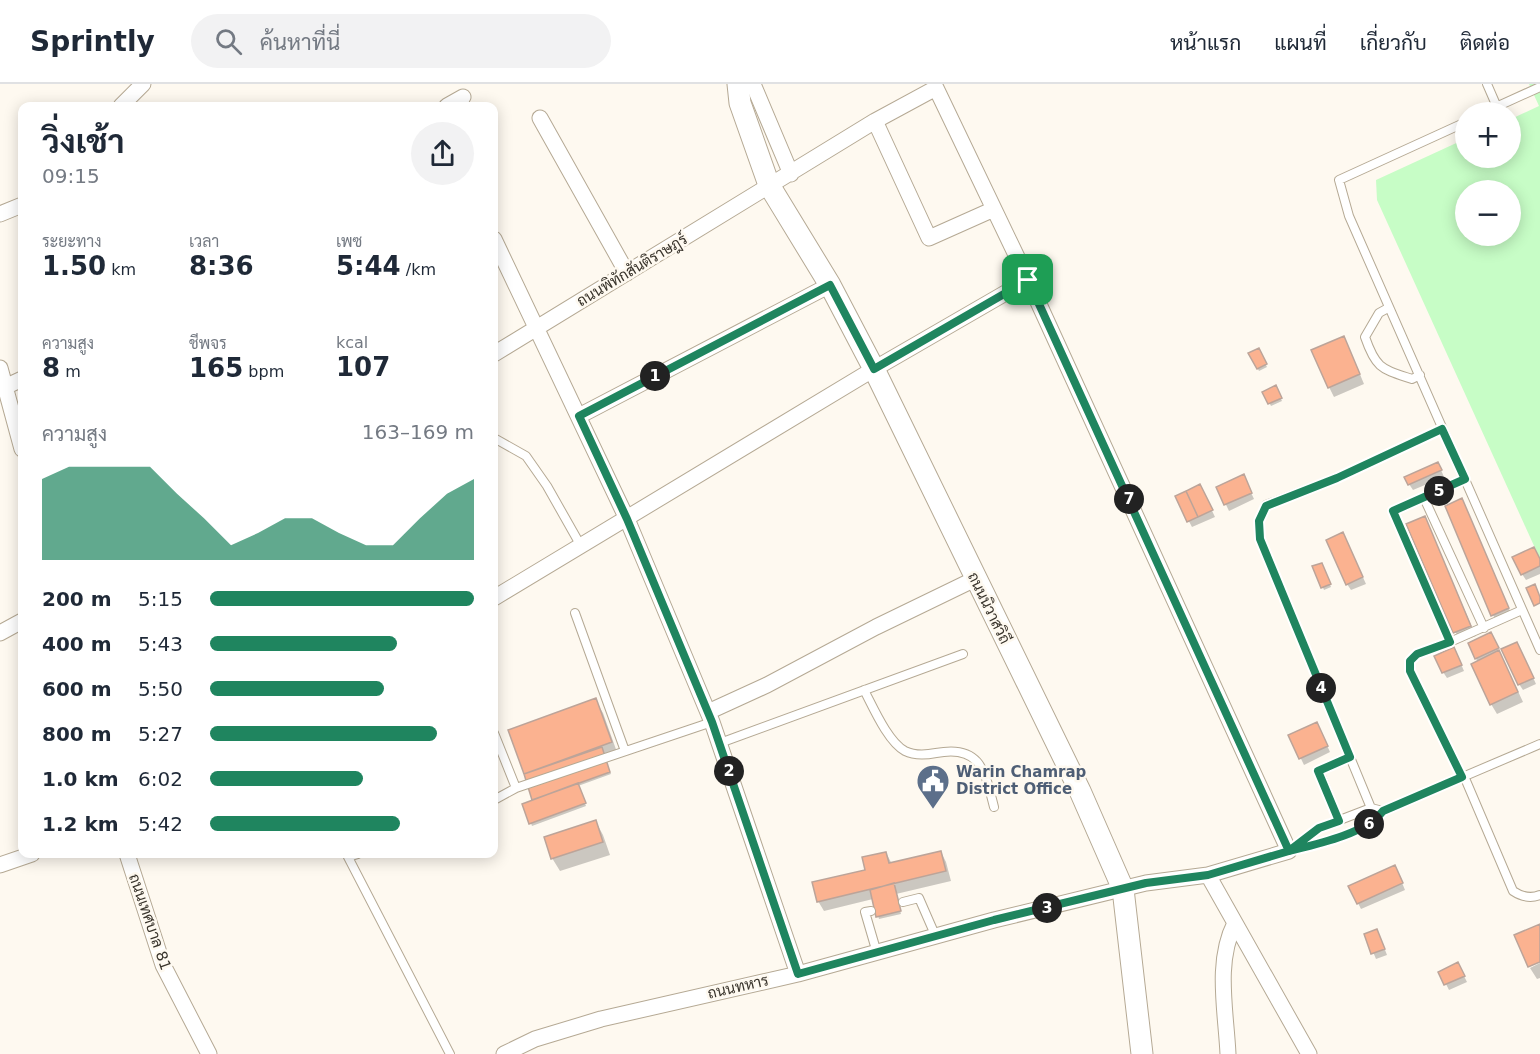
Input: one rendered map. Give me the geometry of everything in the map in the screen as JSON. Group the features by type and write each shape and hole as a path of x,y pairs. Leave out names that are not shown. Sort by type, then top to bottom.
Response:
{"main road":[{"name":"ถนนนิวาสวิถี","path":"738,84 740,104 769,185 830,285 874,369 1080,791 1123,889 1142,1054"}],"street":[{"path":"125,102 143,84"},
{"path":"753,84 791,174"},
{"path":"923,89 936,88 1028,280 1289,851"},
{"name":"ถนนพิทักสันติราษฎร์","path":"498,351 769,185 791,174 923,89"},
{"path":"454,102 463,97"},
{"path":"540,118 627,273"},
{"path":"875,121 929,238 994,209"},
{"path":"0,214 18,207"},
{"path":"498,247 627,519 710,717 798,974"},
{"path":"498,596 874,369 1028,280"},
{"path":"579,416 830,285"},
{"path":"0,368 18,434"},
{"path":"5,387 18,381"},
{"path":"710,717 876,627 975,579"},
{"path":"0,633 18,623"},
{"name":"ถนนทหาร","path":"504,1054 535,1039 601,1019 798,974 994,920 1146,883 1208,875 1289,851"},
{"path":"0,865 20,858"},
{"name":"ถนนเทศบาล 81","path":"128,858 163,966 209,1054"},
{"path":"1208,875 1310,1054"},
{"path":"1228,1054 1223,964 1228,938 1236,923"}],"lane":[{"path":"1487,84 1495,102"},
{"path":"1508,102 1540,87"},
{"path":"1455,127 1339,180 1349,216 1388,308 1420,375 1540,650"},
{"path":"1388,308 1379,313 1365,337 1370,351 1382,369 1412,379 1420,375"},
{"path":"1371,808 1260,539 1259,521 1266,506 1337,478 1442,429"},
{"path":"498,440 526,456 547,486 581,546"},
{"path":"1450,642 1393,511 1465,479"},
{"path":"1424,498 1484,628"},
{"path":"1522,610 1484,628 1417,654 1410,661 1410,671 1463,777 1513,891 1521,896 1534,898 1540,895"},
{"path":"576,613 625,751"},
{"path":"720,743 963,654"},
{"path":"864,690 890,737 903,750 918,755 960,751 975,759 986,776 994,807"},
{"path":"498,798 516,788 625,751 710,717"},
{"path":"498,743 516,788"},
{"path":"1289,851 1326,842 1375,821 1383,811 1540,744"},
{"path":"1339,821 1318,771 1350,757"},
{"path":"1289,851 1319,828 1371,808 1383,811"},
{"path":"349,858 450,1054"},
{"path":"903,902 919,898 936,937"},
{"path":"871,911 865,912 877,952"}],"green space":[{"path":"1529,84 1540,84 1540,559 1377,200 1376,180 1455,144 1455,168 1521,168 1521,114 1539,106"}],"building":[{"path":"1344,336 1360,374 1328,388 1311,350"},
{"path":"1259,348 1267,364 1257,369 1248,353"},
{"path":"1276,385 1282,398 1268,404 1262,392"},
{"path":"1438,462 1442,470 1408,485 1404,477"},
{"path":"1244,474 1252,493 1224,505 1216,487"},
{"path":"1200,484 1213,510 1198,517 1186,491"},
{"path":"1186,491 1198,517 1187,522 1175,496"},
{"path":"1462,498 1509,608 1491,616 1445,506"},
{"path":"1425,516 1471,626 1453,633 1406,524"},
{"path":"1343,532 1363,577 1346,585 1326,540"},
{"path":"1534,547 1540,559 1540,566 1521,575 1512,557"},
{"path":"1322,563 1331,584 1321,588 1312,566"},
{"path":"1535,584 1540,603 1534,606 1526,588"},
{"path":"1491,632 1499,648 1475,659 1468,643"},
{"path":"1517,642 1534,678 1518,685 1501,649"},
{"path":"1454,647 1462,665 1442,673 1434,656"},
{"path":"1499,650 1518,692 1490,705 1471,664"},
{"path":"596,698 612,742 524,774 508,730"},
{"path":"1317,722 1328,746 1299,759 1288,735"},
{"path":"602,747 610,772 532,800 524,774"},
{"path":"578,783 586,803 529,824 522,804"},
{"path":"596,820 603,842 551,859 544,837"},
{"path":"941,851 946,871 817,902 812,882 865,870 862,857 886,852 889,863"},
{"path":"1395,865 1403,883 1357,904 1348,886"},
{"path":"894,883 901,911 876,917 870,890"},
{"path":"1540,924 1540,962 1528,967 1514,935"},
{"path":"1377,929 1385,949 1371,954 1364,934"},
{"path":"1458,962 1465,976 1444,985 1438,972"}],"place":[{"name":"Warin Chamrap District Office","path":"933,810"}],"route":[{"path":"1028,280 874,369 830,285 579,416 627,519 712,722 798,974 994,920 1146,883 1208,875 1289,851 1319,828 1339,821 1318,771 1350,757 1260,539 1259,521 1266,506 1337,478 1442,429 1465,479 1393,511 1450,642 1417,654 1410,661 1410,671 1462,777 1383,811 1375,821 1326,842 1289,851 1028,280"}]}
